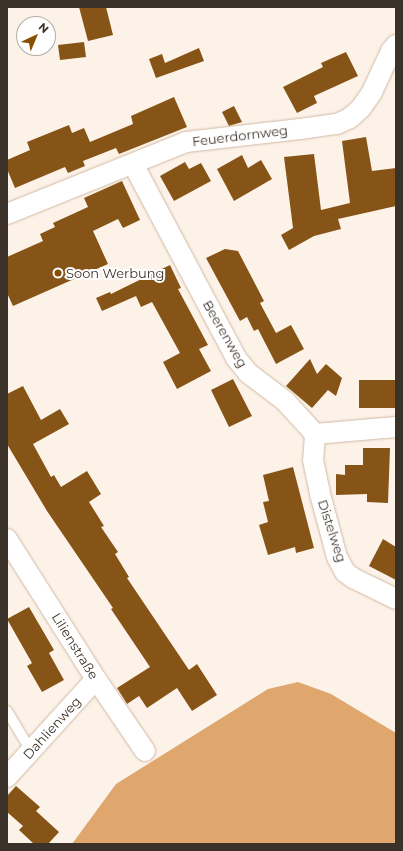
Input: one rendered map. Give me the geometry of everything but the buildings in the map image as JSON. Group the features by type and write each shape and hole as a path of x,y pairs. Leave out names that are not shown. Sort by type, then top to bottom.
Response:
{"street":[{"name":"Feuerdornweg","path":"7,214 186,142 200,139 337,124 350,118 361,108 372,92 391,51 396,45"},
{"name":"Beerenweg","path":"133,164 236,358 248,373 294,410 315,434"},
{"path":"315,434 354,429 396,427"},
{"name":"Distelweg","path":"315,434 313,460 320,494 337,557 345,572 353,578 396,599"},
{"name":"Lilienstraße","path":"7,539 96,679 144,751"},
{"name":"Dahlienweg","path":"7,777 96,679"}],"lane":[{"path":"7,711 31,751"}],"shaded area":[{"path":"298,682 331,694 396,733 396,844 72,844 116,784 268,689"}],"place":[{"name":"Soon Werbung","path":"58,273"}]}
